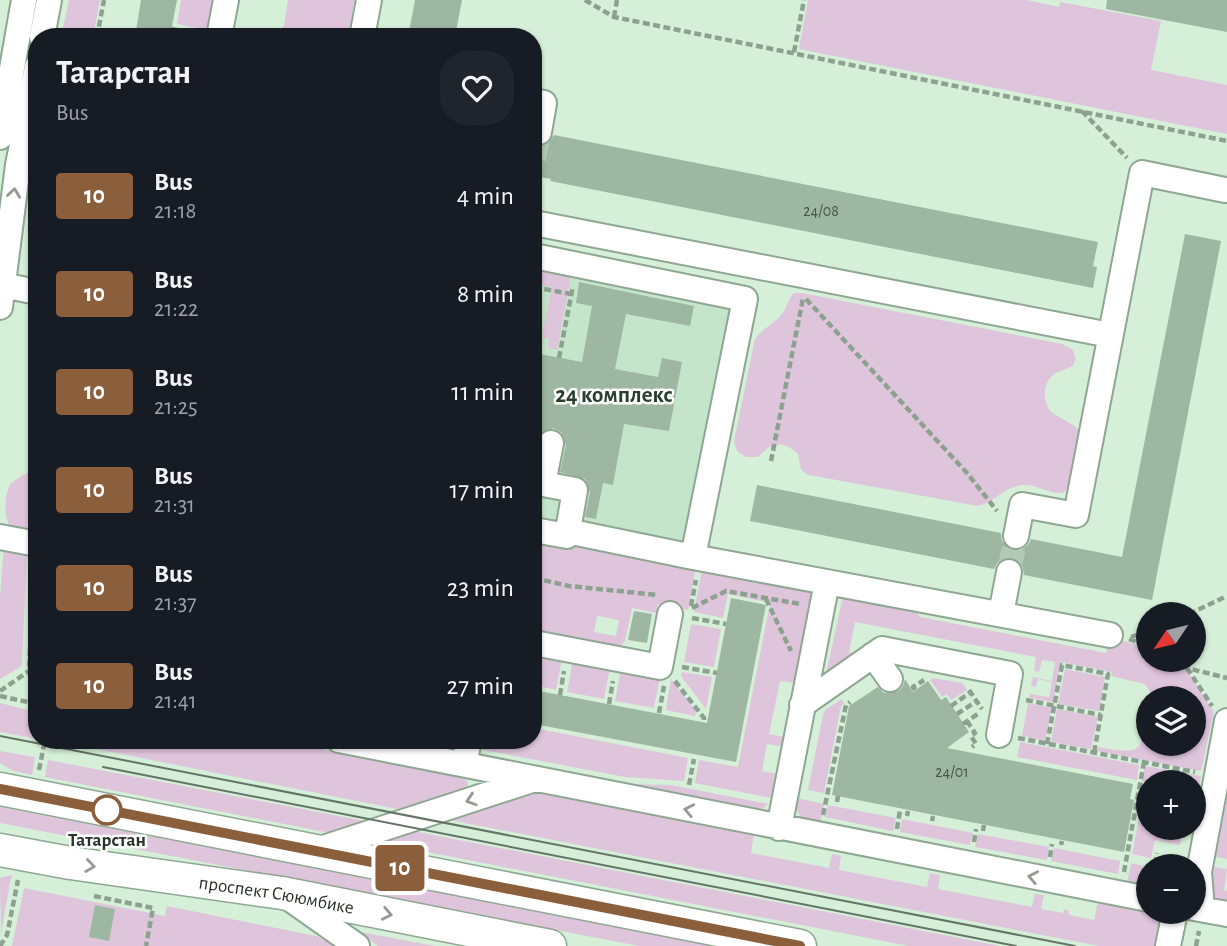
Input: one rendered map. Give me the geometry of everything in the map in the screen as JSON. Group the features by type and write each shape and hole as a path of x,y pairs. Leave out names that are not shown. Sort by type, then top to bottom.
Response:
{"main road":[{"path":"0,789 36,786 313,851 800,946"},
{"name":"проспект Сююмбике","path":"10,860 282,893 550,946"}],"street":[{"path":"0,137 24,0"},
{"path":"44,28 49,0"},
{"path":"221,28 226,0"},
{"path":"364,28 369,0"},
{"path":"28,113 18,165 1,296 28,293"},
{"path":"1016,536 1022,505 1076,515 1142,173 1225,190"},
{"path":"542,225 1110,335"},
{"path":"542,258 745,299 693,557"},
{"path":"542,532 566,536 575,490 543,484 551,443"},
{"path":"567,531 1110,635"},
{"path":"0,537 28,542"},
{"path":"1001,614 1009,572"},
{"path":"779,828 827,582"},
{"path":"542,645 660,667 676,604"},
{"path":"804,695 882,649 1010,674 999,734"},
{"path":"873,655 889,678"},
{"path":"1202,854 1226,724"},
{"path":"435,749 467,752 536,779 1136,897"},
{"path":"0,775 36,786"},
{"path":"313,851 536,779"},
{"path":"282,893 357,946"},
{"path":"1206,910 1227,914"},
{"path":"1168,946 1173,924"}],"path":[{"path":"99,28 104,0"},
{"path":"585,0 614,17 1227,141"},
{"path":"614,17 617,0"},
{"path":"794,52 804,0"},
{"path":"1082,111 1142,173"},
{"path":"559,358 577,265"},
{"path":"542,289 571,294"},
{"path":"771,461 803,296 967,473 1016,536"},
{"path":"542,580 676,604 726,624"},
{"path":"676,604 726,591 821,608"},
{"path":"1206,606 1227,596"},
{"path":"766,598 804,695"},
{"path":"676,604 693,599"},
{"path":"1136,635 1127,638 1136,641"},
{"path":"661,663 717,673"},
{"path":"661,663 705,718 704,722"},
{"path":"1047,744 1062,665 1108,674 1094,753"},
{"path":"819,836 846,705 899,669 932,675"},
{"path":"0,691 28,672"},
{"path":"1190,672 1226,724"},
{"path":"1203,672 1227,678"},
{"path":"963,681 983,710"},
{"path":"951,706 971,692"},
{"path":"0,696 28,702"},
{"path":"1006,696 1101,715"},
{"path":"957,714 977,701"},
{"path":"967,721 975,733 971,736 976,744 972,747"},
{"path":"999,734 1217,776"},
{"path":"36,786 43,749"},
{"path":"689,785 694,759"},
{"path":"1120,894 1144,762"},
{"path":"0,946 7,935 10,860"},
{"path":"146,946 152,914"}],"shaded area":[{"path":"69,0 100,0 95,28 63,28"},
{"path":"181,0 217,0 212,28 177,24"},
{"path":"288,0 354,0 349,28 281,28"},
{"path":"808,0 1027,0 1059,7 1060,2 1161,21 1151,70 1227,85 1227,134 799,49"},
{"path":"542,251 752,295 698,558 542,538"},
{"path":"542,264 572,270 557,350 548,348 549,339 542,337 552,287 542,285"},
{"path":"794,293 1062,344 1072,349 1076,358 1073,366 1053,375 1045,389 1050,411 1081,432 1071,485 1061,493 1028,485 1017,486 978,506 809,475 801,470 798,454 780,444 769,447 758,457 746,457 737,451 734,441 755,339 782,314"},
{"path":"28,472 27,537 10,527 7,518 7,495 10,485"},
{"path":"542,536 697,562 688,610 658,604 656,613 632,608 625,641 618,649 542,637","holes":["597,616 619,620 616,636 594,632"]},
{"path":"4,544 27,549 22,666 0,679 0,597"},
{"path":"703,564 813,586 794,683 780,681 769,734 785,737 785,747 767,744 762,771 777,774 771,798 695,783 699,760 738,767 770,603 728,594 723,618 694,612"},
{"path":"843,596 910,602 920,617 1106,653 1110,637 1136,645 1136,672 1188,672 1197,686 1146,686 1111,676 1112,672 1061,662 1053,702 1029,698 1030,694 1049,697 1052,682 1038,679 1036,687 1031,686 1033,677 1052,681 1055,662 1042,660 1039,672 1034,671 1036,657 855,622 849,652 855,654 826,674"},
{"path":"691,624 721,629 714,667 684,662"},
{"path":"542,654 562,658 556,690 542,687"},
{"path":"573,660 610,667 604,699 567,692"},
{"path":"1065,669 1105,677 1099,711 1058,704"},
{"path":"621,670 660,677 654,708 615,701"},
{"path":"682,672 712,677 706,709 681,676"},
{"path":"933,678 962,683 967,690 951,700 947,694 942,697 930,680"},
{"path":"671,679 696,711 695,716 666,710"},
{"path":"842,699 844,704 841,706 824,793 808,790 823,715 825,710"},
{"path":"1206,700 1214,712 1206,748"},
{"path":"0,703 28,710 28,737 0,732"},
{"path":"1028,703 1052,708 1045,741 1022,736"},
{"path":"1057,709 1098,717 1091,749 1051,742"},
{"path":"542,730 688,758 684,781 625,777 478,749 542,749"},
{"path":"1020,742 1139,765 1136,780 1017,757"},
{"path":"1098,747 1132,750 1136,748 1136,756 1204,756 1201,770 1196,770 1097,751"},
{"path":"96,749 321,749 459,776 468,782 467,791 407,811"},
{"path":"0,751 35,757 32,775 14,771 0,763"},
{"path":"474,753 624,784 671,785 768,804 758,813 479,759"},
{"path":"48,760 370,822 335,834 45,777"},
{"path":"1145,766 1167,770 1144,770"},
{"path":"538,793 754,833 751,853 829,868 832,854 841,856 839,870 927,887 930,873 940,875 938,889 1032,907 1035,894 1044,895 1041,909 1063,913 1064,909 1069,911 1069,915 1094,920 1098,901 1134,907 1136,924 1161,924 1161,946 1099,946 450,820"},
{"path":"796,798 824,804 820,826 802,817 797,809"},
{"path":"1227,799 1227,859 1216,857"},
{"path":"828,805 896,818 893,831 825,817"},
{"path":"0,807 714,946 639,946 0,823"},
{"path":"902,819 973,833 970,845 900,832"},
{"path":"413,831 1000,946 909,946 376,842"},
{"path":"1136,833 1136,840 1155,840 1152,854 1132,854"},
{"path":"978,834 1049,847 1047,860 975,847"},
{"path":"1155,840 1181,840 1180,845"},
{"path":"1054,848 1120,861 1118,874 1051,861"},
{"path":"1131,863 1136,864 1136,885 1127,883"},
{"path":"1214,867 1227,869 1224,890 1227,891 1227,904 1208,900"},
{"path":"12,875 10,882 1,934 0,878"},
{"path":"24,888 165,916 167,906 316,936 336,946 12,946"},
{"path":"360,932 435,946 378,946"}],"building":[{"path":"141,0 177,0 172,28 136,28"},
{"path":"415,0 462,0 457,28 410,28"},
{"path":"1107,0 1227,0 1227,32 1106,9"},
{"path":"554,135 1098,242 1093,266 1097,267 1093,288 550,181 551,179 542,177 542,146 545,146"},
{"path":"1185,234 1221,241 1152,600 1024,575 1019,561 1011,557 998,562 994,569 750,521 757,485 1001,533 1002,541 1013,550 1021,550 1031,539 1122,557"},
{"path":"579,282 694,306 690,326 626,314 615,369 658,377 662,358 682,362 669,431 624,424 613,485 603,483 596,519 585,517 590,492 585,479 560,472 566,445 561,432 553,428 542,432 542,354 582,362 592,306 576,303"},
{"path":"731,598 766,605 736,762 542,726 542,692 707,723"},
{"path":"634,611 652,614 647,643 628,640"},
{"path":"905,679 913,692 928,681 941,700 946,697 969,732 947,748 1133,784 1130,799 1134,800 1124,852 832,795 849,706 878,687 884,693 898,691"},
{"path":"95,905 115,909 109,941 89,937"}],"tunnel":[{"path":"1009,572 1016,536"}],"tram line":[{"path":"0,736 28,741"},
{"path":"67,749 1075,946"},
{"path":"103,767 1016,946"}],"bus line":[{"name":"10","path":"0,789 800,946"}],"place":[{"name":"Татарстан","path":"107,810"}],"district":[{"name":"24 комплекс","path":"614,394"}]}
